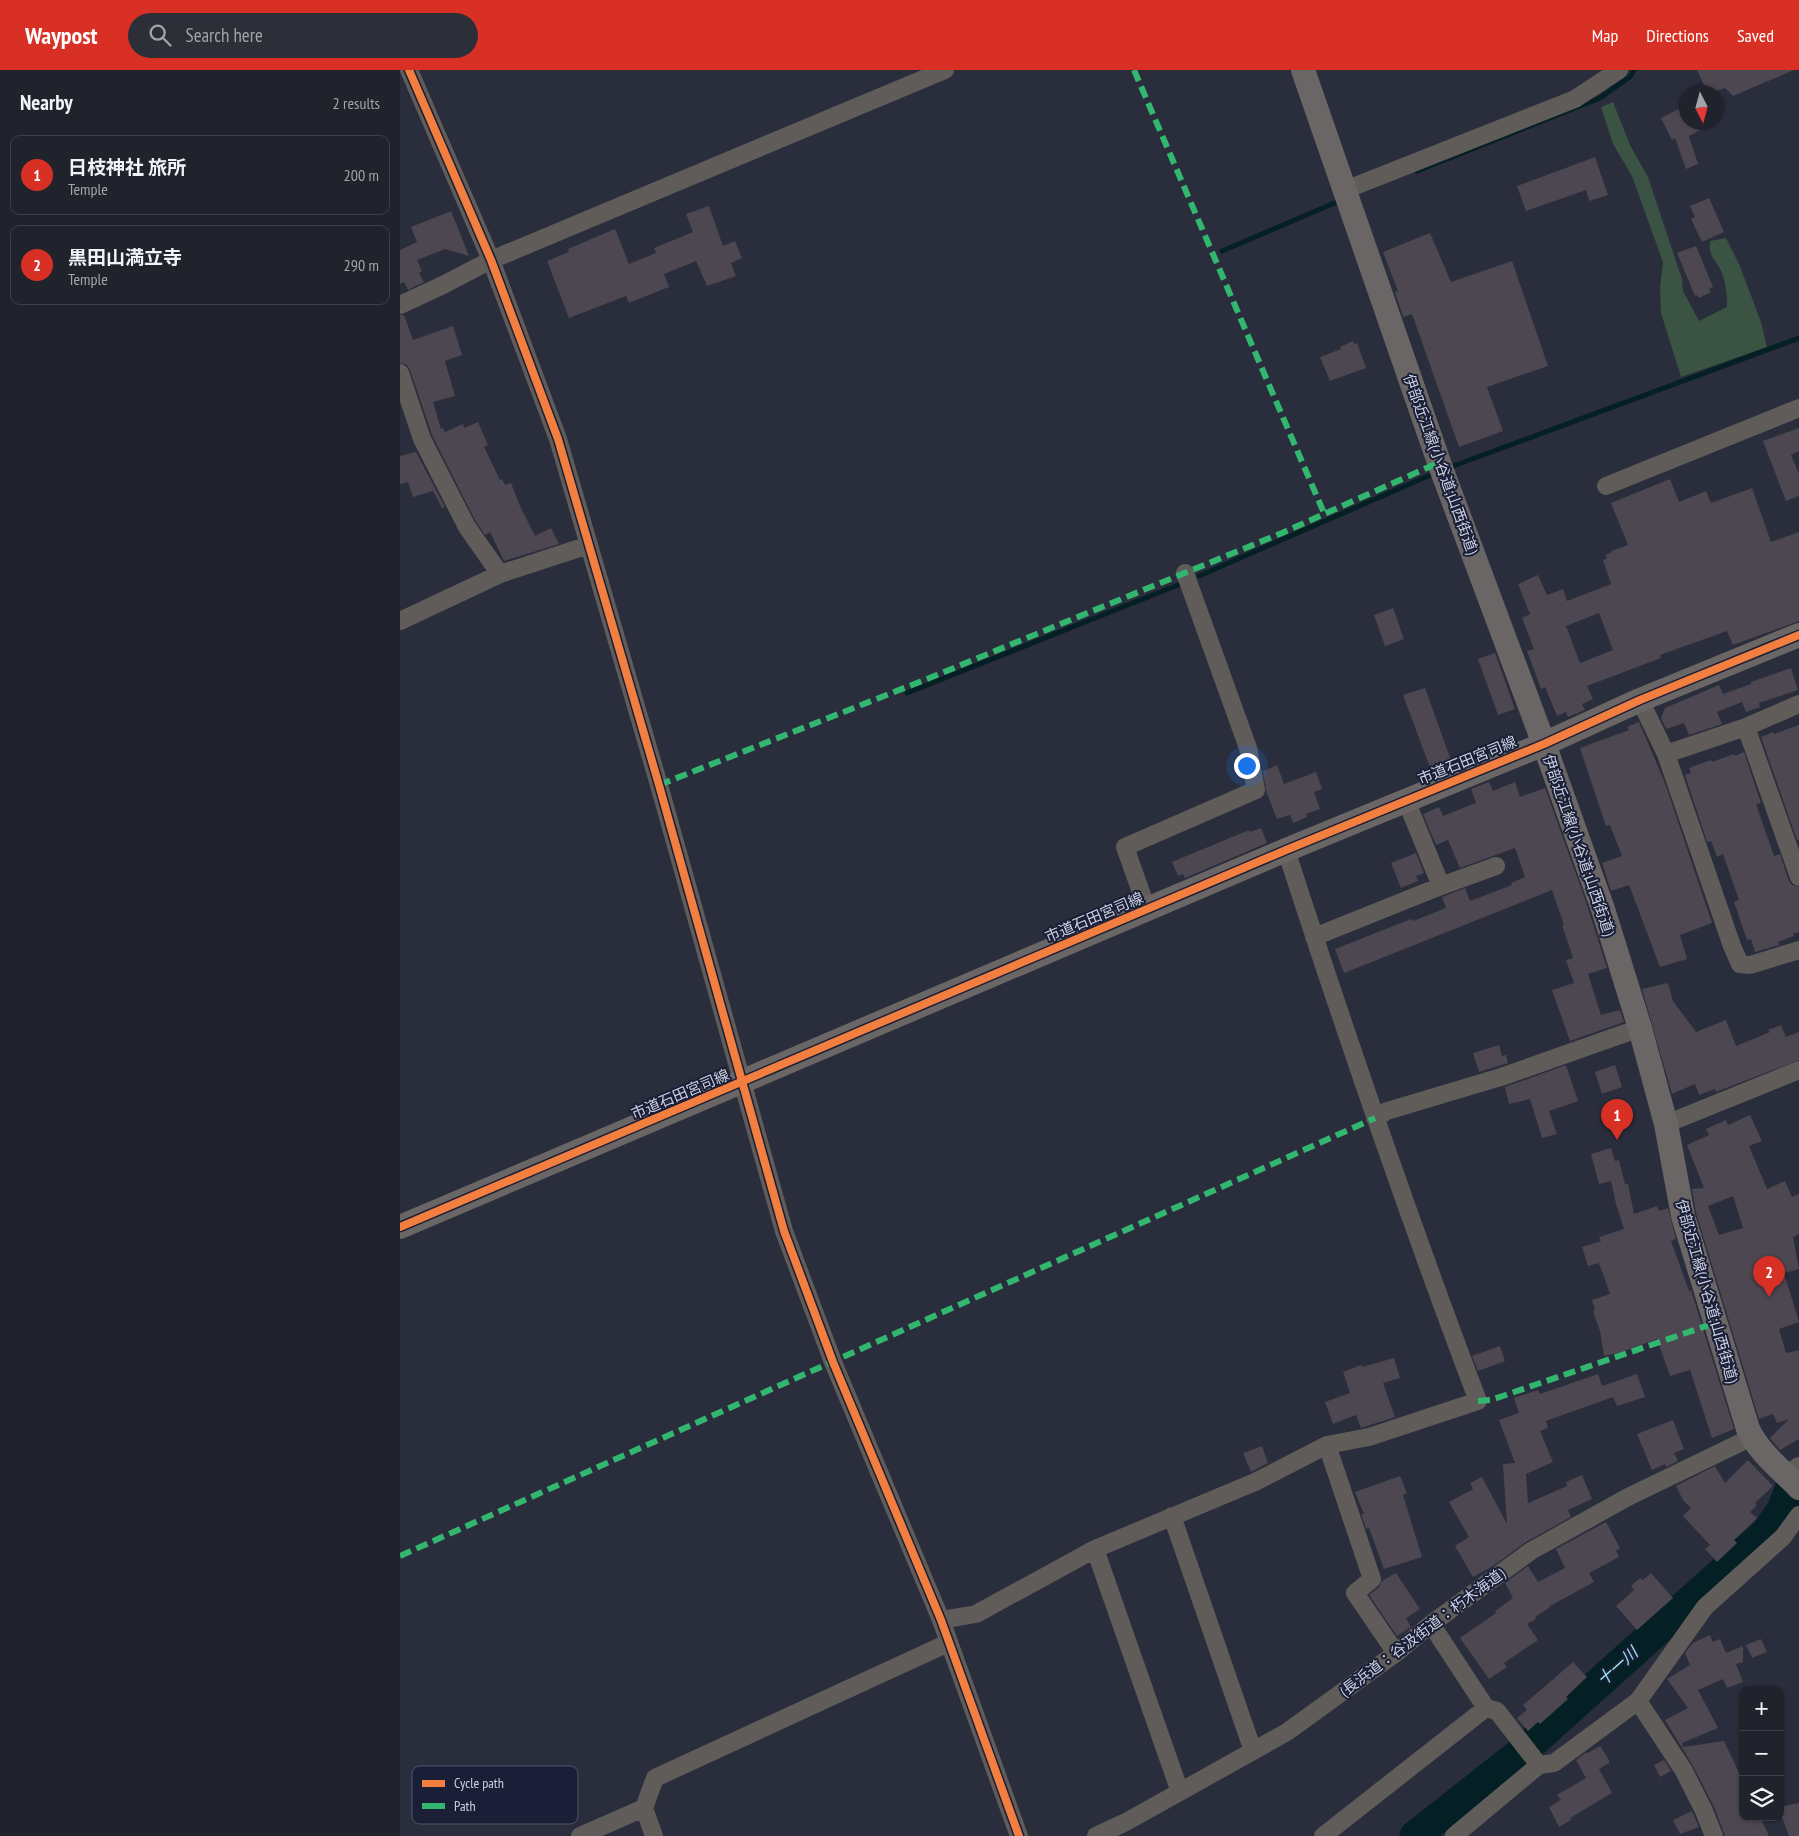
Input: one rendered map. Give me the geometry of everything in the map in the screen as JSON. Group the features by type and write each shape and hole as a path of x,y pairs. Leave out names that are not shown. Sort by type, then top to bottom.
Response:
{"street":[{"path":"409,70 490,260 558,439 659,785 784,1231 833,1362 941,1620 1019,1836"},
{"path":"400,304 443,285 490,260 945,70"},
{"name":"伊部近江線(小谷道;山西街道)","path":"1303,70 1441,468 1544,744 1603,909 1640,1028 1666,1124 1683,1216 1752,1437 1764,1453 1793,1476"},
{"path":"1345,190 1575,99 1615,71"},
{"path":"400,372 422,439 467,527 500,574"},
{"path":"1606,486 1799,408"},
{"path":"400,621 500,574 589,545"},
{"path":"1147,909 1124,847 1256,790 1248,748 1185,573"},
{"name":"市道石田宮司線","path":"400,1227 1286,850 1544,744 1640,700 1798,638"},
{"path":"1640,700 1666,754 1732,946 1740,964 1750,965 1799,950"},
{"path":"1666,754 1746,727 1799,704"},
{"path":"1746,727 1799,877"},
{"path":"1406,800 1441,886"},
{"path":"941,1620 976,1614 1094,1549 1255,1482 1327,1445 1369,1436 1478,1401 1440,1303 1375,1118 1286,850"},
{"path":"1314,937 1496,866"},
{"path":"1375,1118 1387,1111 1502,1077 1640,1028"},
{"path":"1666,1124 1799,1070"},
{"name":"(長浜道：谷汲街道：朽木海道)","path":"1096,1836 1126,1822 1287,1732 1532,1551 1628,1497 1752,1437"},
{"path":"1327,1445 1372,1579 1354,1594 1396,1653"},
{"path":"1454,1836 1539,1764 1554,1763 1638,1701 1705,1607 1783,1537 1799,1515"},
{"path":"1172,1516 1253,1751"},
{"path":"1094,1549 1180,1792"},
{"path":"1431,1624 1486,1708 1497,1711 1539,1764"},
{"path":"654,1836 644,1808 656,1778 948,1643"},
{"path":"1638,1701 1684,1771 1714,1836"},
{"path":"1323,1836 1486,1708"},
{"path":"580,1836 644,1808"}],"green space":[{"path":"1613,102 1630,145 1648,177 1682,279 1683,291 1699,321 1727,307 1724,280 1711,254 1710,246 1710,241 1726,238 1739,264 1761,322 1767,347 1681,377 1661,313 1660,287 1663,262 1632,176 1613,144 1601,107"}],"building":[{"path":"1697,70 1794,70 1733,96 1724,88 1724,85 1704,85"},
{"path":"1679,109 1679,130 1700,130 1689,136 1698,164 1686,169 1675,138 1672,140 1661,118"},
{"path":"1595,157 1608,195 1589,201 1586,190 1526,211 1517,186"},
{"path":"1709,198 1724,232 1702,242 1691,219 1695,217 1690,206"},
{"path":"709,206 723,246 735,241 742,258 731,263 736,276 707,286 696,261 664,274 669,287 629,303 626,296 569,318 547,261 569,252 568,249 615,229 629,264 656,253 654,248 693,232 686,214"},
{"path":"451,211 469,256 445,249 417,260 422,271 419,273 424,282 408,290 404,282 400,284 400,250 417,242 411,227"},
{"path":"1430,233 1451,282 1512,261 1548,366 1487,387 1503,431 1459,447 1412,314 1403,317 1395,292 1398,291 1383,252"},
{"path":"1696,246 1713,287 1709,289 1711,292 1699,298 1697,295 1695,296 1677,253"},
{"path":"400,315 404,315 413,340 453,326 462,355 445,361 455,396 433,402 441,429 443,428 445,432 463,424 464,428 478,422 488,445 484,447 500,480 502,479 505,485 511,483 535,536 551,528 559,544 504,561 490,532 485,535 476,522 432,435 410,370 407,365 400,363"},
{"path":"1353,341 1354,344 1357,343 1366,368 1330,381 1320,357 1341,349 1340,347"},
{"path":"1799,428 1799,451 1791,455 1799,474 1799,496 1786,501 1763,441"},
{"path":"416,452 445,507 442,508 433,491 413,497 408,482 400,484 400,456"},
{"path":"1670,479 1679,502 1706,491 1711,503 1752,488 1771,542 1799,532 1799,621 1733,645 1727,631 1660,655 1661,658 1587,686 1593,699 1582,704 1585,710 1568,717 1566,712 1557,716 1545,687 1541,689 1527,651 1534,649 1522,618 1530,614 1518,584 1538,575 1547,595 1563,589 1567,601 1611,584 1603,560 1607,558 1605,555 1628,545 1611,503","holes":["1599,613 1613,650 1580,663 1566,626"]},
{"path":"1393,608 1404,639 1385,646 1374,615"},
{"path":"1495,653 1515,709 1498,715 1478,659"},
{"path":"1791,668 1798,690 1759,703 1760,707 1746,712 1742,702 1717,712 1722,724 1689,735 1684,723 1666,729 1661,718 1665,708 1719,685 1723,694"},
{"path":"1425,688 1453,766 1432,773 1403,695"},
{"path":"1639,722 1665,783 1712,923 1680,935 1687,959 1660,967 1629,885 1611,891 1602,863 1622,856 1610,825 1606,826 1580,748 1629,730 1627,727"},
{"path":"1799,725 1799,840 1797,840 1761,737"},
{"path":"1744,752 1761,803 1756,804 1774,856 1780,854 1789,881 1792,885 1799,887 1799,932 1778,942 1779,945 1755,952 1751,939 1747,940 1734,902 1739,900 1723,854 1717,857 1711,841 1707,842 1685,775 1691,773 1689,768 1711,760 1712,762"},
{"path":"1277,765 1284,784 1316,772 1322,789 1314,792 1320,809 1306,814 1307,817 1293,823 1290,815 1277,819 1266,791 1263,771"},
{"path":"1489,782 1493,791 1515,782 1520,797 1545,788 1585,899 1607,968 1588,974 1601,1015 1620,1010 1624,1022 1570,1041 1552,990 1574,983 1566,960 1573,958 1552,890 1344,973 1335,949 1411,919 1413,921 1446,908 1442,897 1465,888 1470,901 1512,885 1511,883 1525,877 1515,848 1460,868 1448,840 1436,845 1423,814 1439,807 1443,816 1476,803 1471,789"},
{"path":"1261,828 1267,843 1185,878 1183,874 1178,876 1172,862 1249,830 1250,832"},
{"path":"1416,853 1424,873 1416,876 1418,881 1401,888 1391,863"},
{"path":"1668,983 1673,1001 1696,1032 1726,1020 1736,1046 1770,1032 1768,1030 1781,1025 1786,1037 1799,1032 1799,1060 1716,1092 1715,1089 1699,1095 1695,1084 1672,1094 1642,989"},
{"path":"1499,1045 1502,1056 1506,1055 1508,1063 1479,1072 1473,1053"},
{"path":"1566,1065 1578,1101 1549,1111 1557,1134 1542,1138 1530,1099 1509,1104 1505,1087"},
{"path":"1615,1065 1622,1087 1602,1094 1595,1072"},
{"path":"1750,1115 1762,1141 1749,1146 1767,1189 1785,1181 1792,1197 1799,1194 1799,1234 1793,1237 1799,1269 1784,1273 1799,1322 1779,1329 1786,1353 1799,1350 1799,1439 1780,1450 1770,1438 1789,1419 1777,1423 1773,1414 1759,1419 1696,1213 1692,1189 1704,1188 1687,1145 1709,1135 1706,1129 1726,1120 1728,1125","holes":["1733,1196 1743,1228 1719,1235 1708,1206"]},
{"path":"1611,1148 1615,1161 1619,1160 1625,1184 1628,1184 1634,1214 1657,1206 1659,1211 1668,1208 1676,1239 1671,1241 1689,1291 1691,1290 1734,1429 1712,1438 1690,1370 1670,1376 1657,1339 1622,1352 1604,1356 1592,1300 1610,1294 1599,1263 1588,1266 1582,1247 1601,1241 1599,1237 1624,1229 1611,1181 1599,1184 1591,1154"},
{"path":"1500,1346 1505,1361 1478,1371 1472,1356"},
{"path":"1394,1358 1400,1378 1383,1383 1395,1417 1361,1428 1356,1415 1333,1424 1325,1402 1350,1393 1343,1372 1361,1365 1362,1367"},
{"path":"1598,1374 1602,1386 1637,1374 1645,1397 1617,1406 1613,1397 1546,1421 1548,1428 1540,1431 1553,1462 1526,1474 1528,1503 1567,1486 1566,1482 1582,1475 1592,1499 1568,1510 1571,1517 1526,1542 1493,1566 1473,1577 1455,1546 1469,1537 1449,1502 1473,1489 1470,1483 1482,1477 1507,1524 1503,1464 1515,1463 1499,1420 1519,1413 1514,1398 1538,1390 1540,1394"},
{"path":"1673,1420 1684,1449 1674,1453 1678,1461 1666,1467 1665,1464 1652,1470 1637,1434"},
{"path":"1262,1446 1268,1463 1251,1472 1243,1453"},
{"path":"1748,1460 1773,1486 1755,1503 1757,1505 1750,1512 1757,1518 1734,1540 1737,1543 1717,1562 1705,1549 1710,1545 1683,1516 1691,1508 1683,1500 1676,1486 1715,1466 1725,1483"},
{"path":"1400,1476 1407,1493 1403,1495 1422,1557 1384,1569 1369,1528 1366,1529 1361,1514 1364,1514 1355,1492"},
{"path":"1606,1522 1620,1548 1616,1551 1619,1557 1589,1573 1594,1582 1550,1606 1535,1617 1536,1619 1527,1624 1538,1640 1504,1663 1507,1667 1489,1679 1460,1638 1496,1613 1495,1611 1513,1598 1505,1583 1528,1566 1538,1582 1565,1568 1556,1549"},
{"path":"1396,1573 1420,1609 1406,1618 1411,1627 1397,1636 1369,1595 1379,1587 1382,1581"},
{"path":"1651,1573 1673,1598 1637,1630 1616,1606 1634,1590 1631,1586 1640,1578 1643,1580"},
{"path":"1710,1635 1713,1642 1720,1639 1726,1653 1743,1646 1743,1662 1736,1664 1743,1682 1727,1688 1723,1679 1698,1690 1718,1728 1682,1743 1683,1747 1724,1741 1739,1773 1739,1821 1762,1821 1769,1836 1725,1836 1714,1807 1693,1766 1665,1720 1688,1708 1667,1679 1690,1665 1685,1653 1693,1643"},
{"path":"1761,1639 1767,1652 1752,1658 1746,1645"},
{"path":"1573,1662 1587,1677 1566,1697 1568,1699 1540,1724 1538,1722 1528,1731 1517,1718 1527,1710 1523,1705"},
{"path":"1600,1746 1609,1763 1599,1769 1612,1793 1570,1818 1571,1820 1559,1827 1549,1807 1561,1800 1557,1795 1586,1778 1576,1760"},
{"path":"1664,1760 1671,1771 1660,1777 1654,1765"},
{"path":"1799,1803 1799,1836 1789,1836 1783,1821 1784,1806"},
{"path":"1692,1811 1699,1827 1680,1834 1673,1820"}],"waterway":[{"path":"1417,171 1600,98 1631,76 1634,70"},
{"path":"1222,251 1337,202"},
{"path":"1448,468 1799,338"},
{"path":"1199,576 1435,473"},
{"path":"907,693 1178,585"},
{"name":"十一川","path":"1415,1836 1523,1751 1767,1532 1782,1510 1789,1492 1799,1478"}],"marked path":[{"path":"1134,70 1324,513"},
{"path":"659,785 927,679 1282,533 1440,462"},
{"path":"400,1556 1375,1118"},
{"path":"1478,1401 1491,1400 1715,1323"}],"cycle path":[{"path":"409,70 491,260 558,439 659,785 784,1231 833,1362 941,1620 1019,1836"},
{"path":"400,1227 1286,850 1544,744 1640,700 1799,635"}],"place":[{"name":"日枝神社 旅所","path":"1617,1140"},
{"name":"黒田山満立寺","path":"1769,1297"}]}
